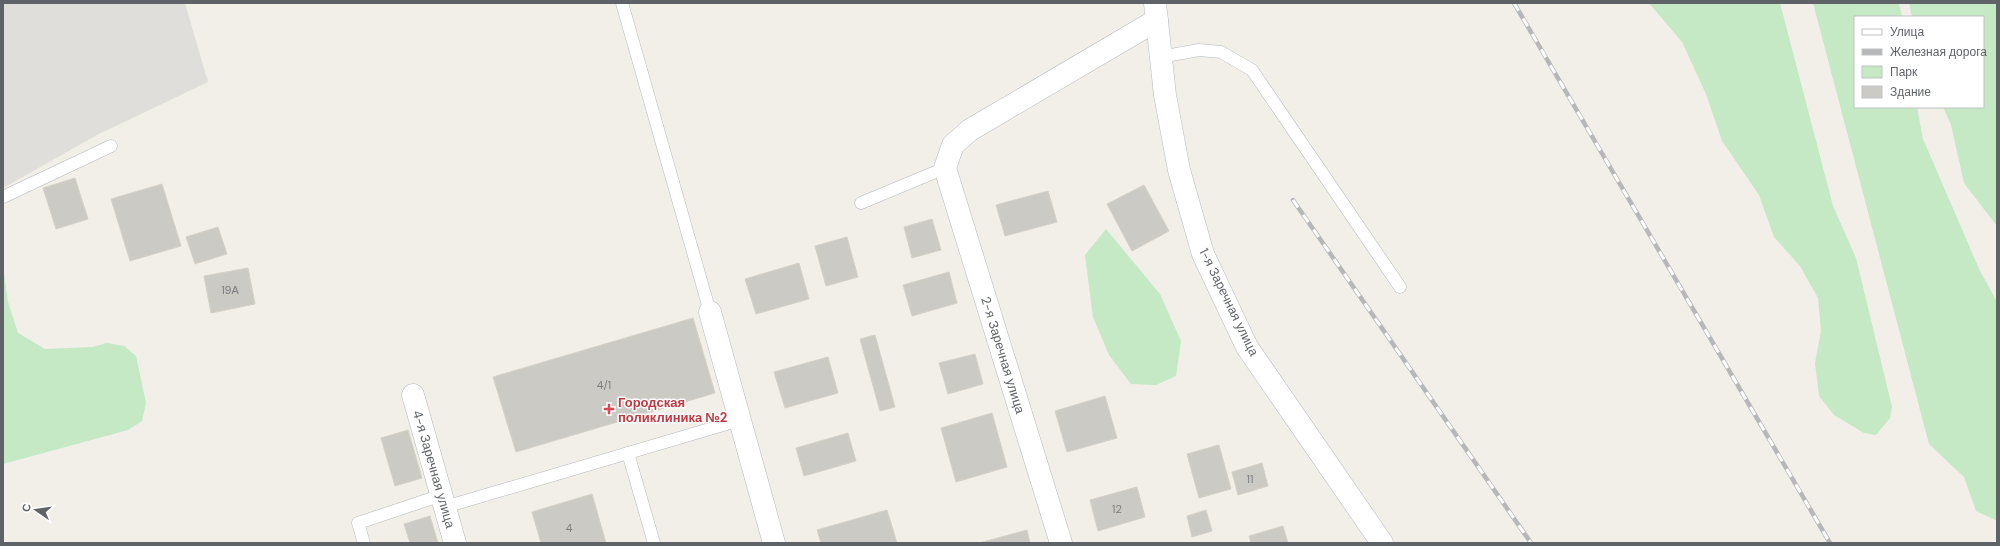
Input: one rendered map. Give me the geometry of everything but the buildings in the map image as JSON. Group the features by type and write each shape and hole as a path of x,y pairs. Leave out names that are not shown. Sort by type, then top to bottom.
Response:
{"street":[{"path":"945,168 954,145 970,130 1156,11"},
{"name":"1-я Заречная улица","path":"1156,11 1165,94 1179,170 1203,254 1247,347 1382,543"},
{"name":"2-я Заречная улица","path":"945,168 1061,543"},
{"path":"710,312 774,543"},
{"name":"4-я Заречная улица","path":"413,395 455,543"}],"lane":[{"path":"622,3 710,312"},
{"path":"1160,57 1199,50 1221,52 1252,70 1400,287"},
{"path":"3,197 111,146"},
{"path":"861,204 945,168"},
{"path":"364,543 358,523 628,453 740,420"},
{"path":"628,453 654,543"}],"shaded area":[{"path":"3,3 185,3 208,82 97,135 3,188"}],"green space":[{"path":"1649,3 1780,3 1833,206 1856,258 1892,407 1890,418 1876,435 1864,433 1834,415 1819,396 1815,363 1821,331 1818,298 1800,266 1774,237 1759,195 1722,141 1706,94 1682,42"},
{"path":"1813,3 1899,3 1902,16 1854,16 1854,108 1917,108 1923,139 1980,271 1997,302 1997,521 1976,511 1964,477 1929,444"},
{"path":"1909,3 1997,3 1997,226 1964,183 1951,125 1943,108 1984,108 1984,16 1912,16"},
{"path":"1106,229 1160,294 1181,341 1176,376 1156,385 1131,384 1109,355 1093,317 1085,255"},
{"path":"3,267 8,302 18,333 45,349 92,347 107,343 124,346 136,356 146,403 142,421 128,430 3,464"}],"railway":[{"path":"1514,3 1830,543"},
{"path":"1293,200 1531,543"}],"place":[{"name":"Городская поликлиника №2","path":"609,409"}]}
